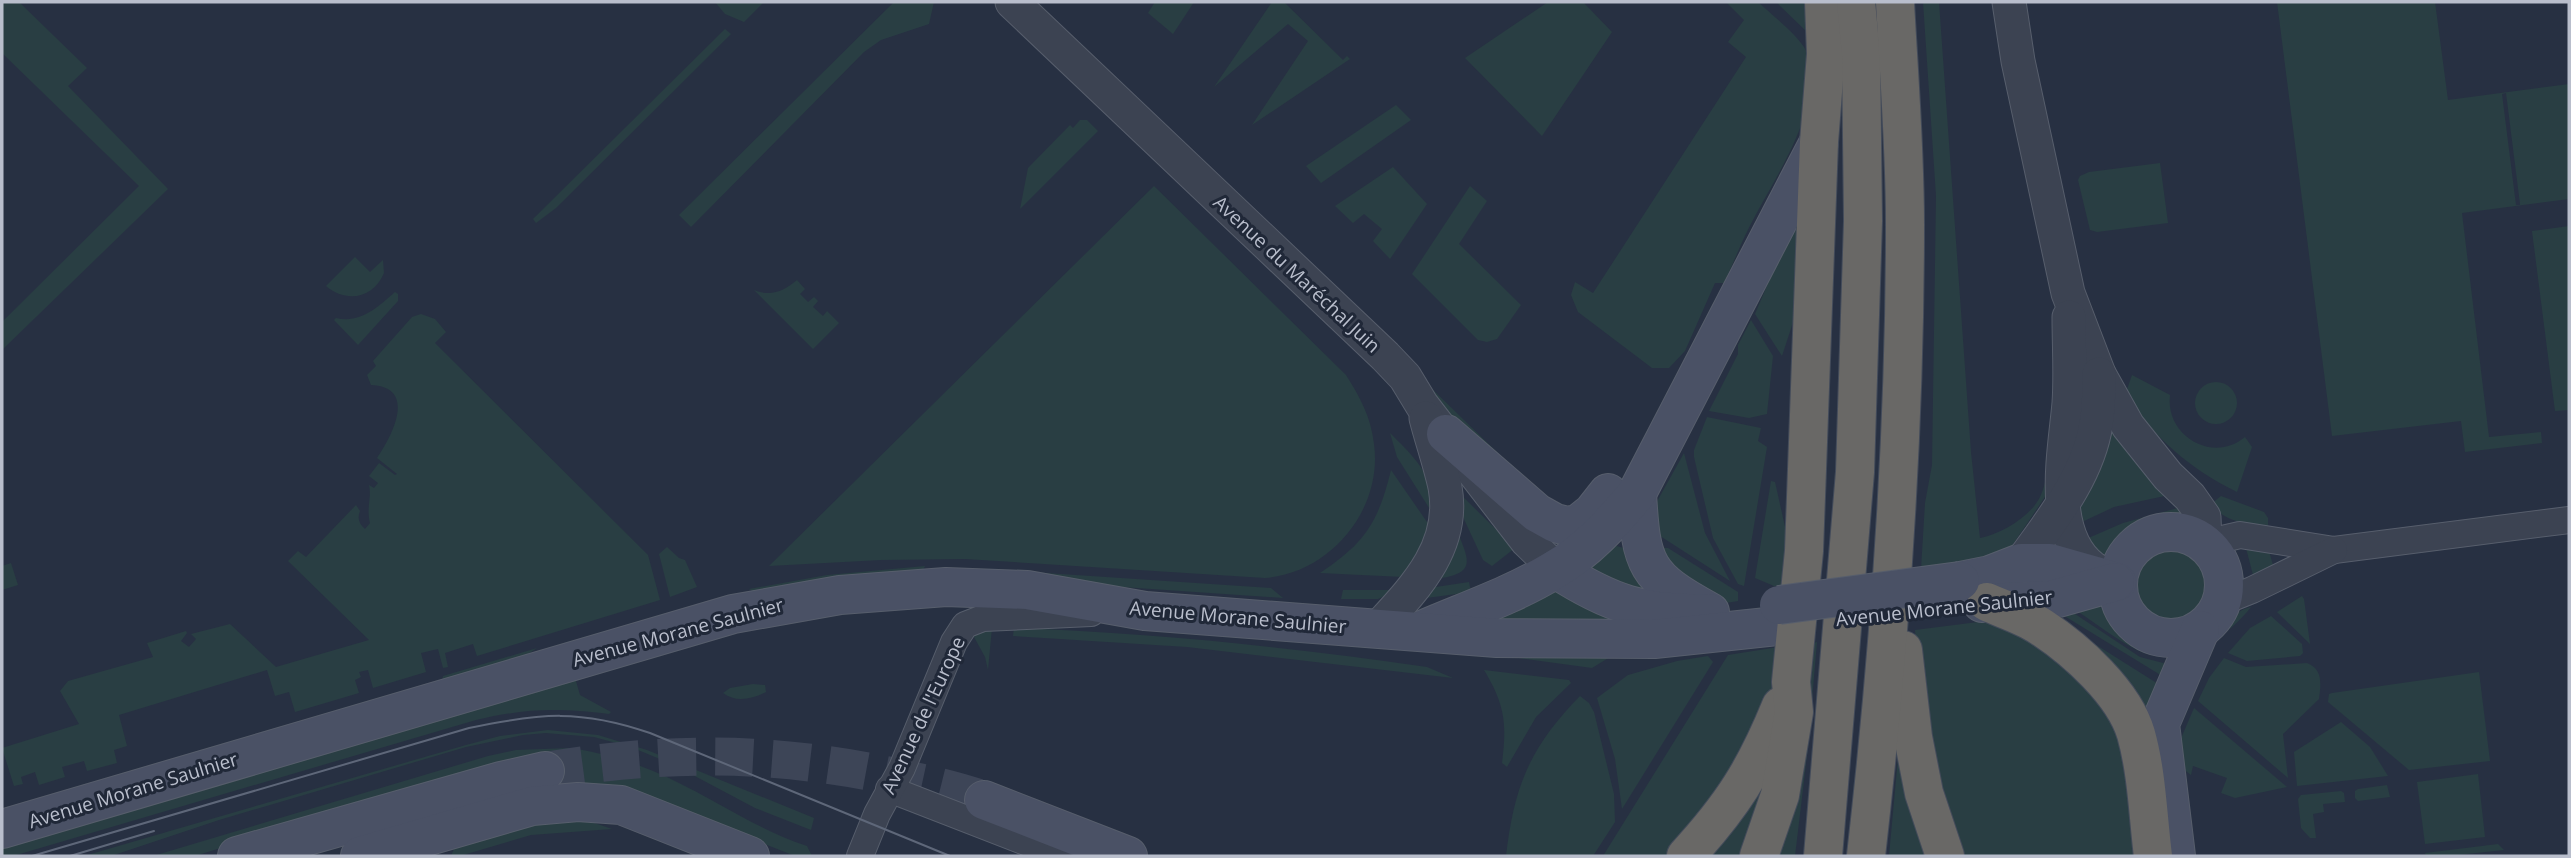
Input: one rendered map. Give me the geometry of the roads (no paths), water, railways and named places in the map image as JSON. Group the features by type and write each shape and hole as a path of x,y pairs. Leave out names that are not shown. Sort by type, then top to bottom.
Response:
{"highway":[{"path":"1759,856 1774,819 1786,769 1794,712 1791,682 1804,551 1819,142 1826,54 1824,2"},
{"path":"1823,856 1855,472 1863,221 1861,54 1856,2"},
{"path":"1866,856 1900,478 1905,223 1895,2"},
{"path":"1893,567 1913,737 1924,793 1945,856"},
{"path":"1968,596 2039,625 2068,646 2102,680 2129,715 2140,755 2153,856"},
{"path":"1686,856 1720,819 1745,782 1762,753 1791,682"}],"main road":[{"path":"1556,569 1595,538 1637,493 1819,142"},
{"path":"1434,420 1537,513 1567,526 1578,524 1600,504 1692,385"},
{"path":"1637,493 1639,540 1648,563 1668,587 1712,613"},
{"path":"2176,856 2160,724 2211,616 2224,585 2222,569 2205,543 2188,535 2172,532 2156,534 2141,541 2129,552 2121,566 2117,582 2119,598 2126,614 2144,631 2168,638 2185,637 2211,616"},
{"name":"Avenue Morane Saulnier","path":"1968,596 1990,575 2021,563 2050,563 2117,582"},
{"name":"Avenue Morane Saulnier","path":"1417,632 1518,589 1556,569 1601,596 1628,606 1675,614 1778,616"},
{"name":"Avenue Morane Saulnier","path":"2,829 733,614 839,595 946,587 1027,590 1145,611 1497,638 1654,639 1778,616 1968,596 2051,600 2117,582"},
{"path":"237,856 545,771"},
{"path":"984,800 1128,856"},
{"path":"360,856 532,806 578,803 621,805 750,856"}],"street":[{"name":"Avenue du Maréchal Juin","path":"1012,2 1385,356 1405,377 1434,420 1527,541 1556,569"},
{"path":"2009,2 2018,61 2068,293 2099,374 2128,425 2204,517 2205,543 2240,535 2334,550 2569,520"},
{"path":"2068,293 2070,385 2061,484 2062,505 2074,541 2086,561 2117,582"},
{"path":"2021,563 2062,505 2082,469 2096,424 2099,374"},
{"path":"1377,629 1419,584 1434,561 1445,520 1445,489 1434,420"},
{"path":"2211,616 2262,586 2334,550"},
{"name":"Avenue de l'Europe","path":"860,856 889,789 902,768 954,642 965,625 983,618 1145,611"},
{"path":"889,789 1062,856"}],"tunnel":[{"path":"545,771 589,764 676,757 761,758 891,776 950,789 984,800"}],"tram line":[{"path":"32,856 469,728 518,719 560,716 603,720 650,733 950,856"},
{"path":"70,856 154,831"}]}
